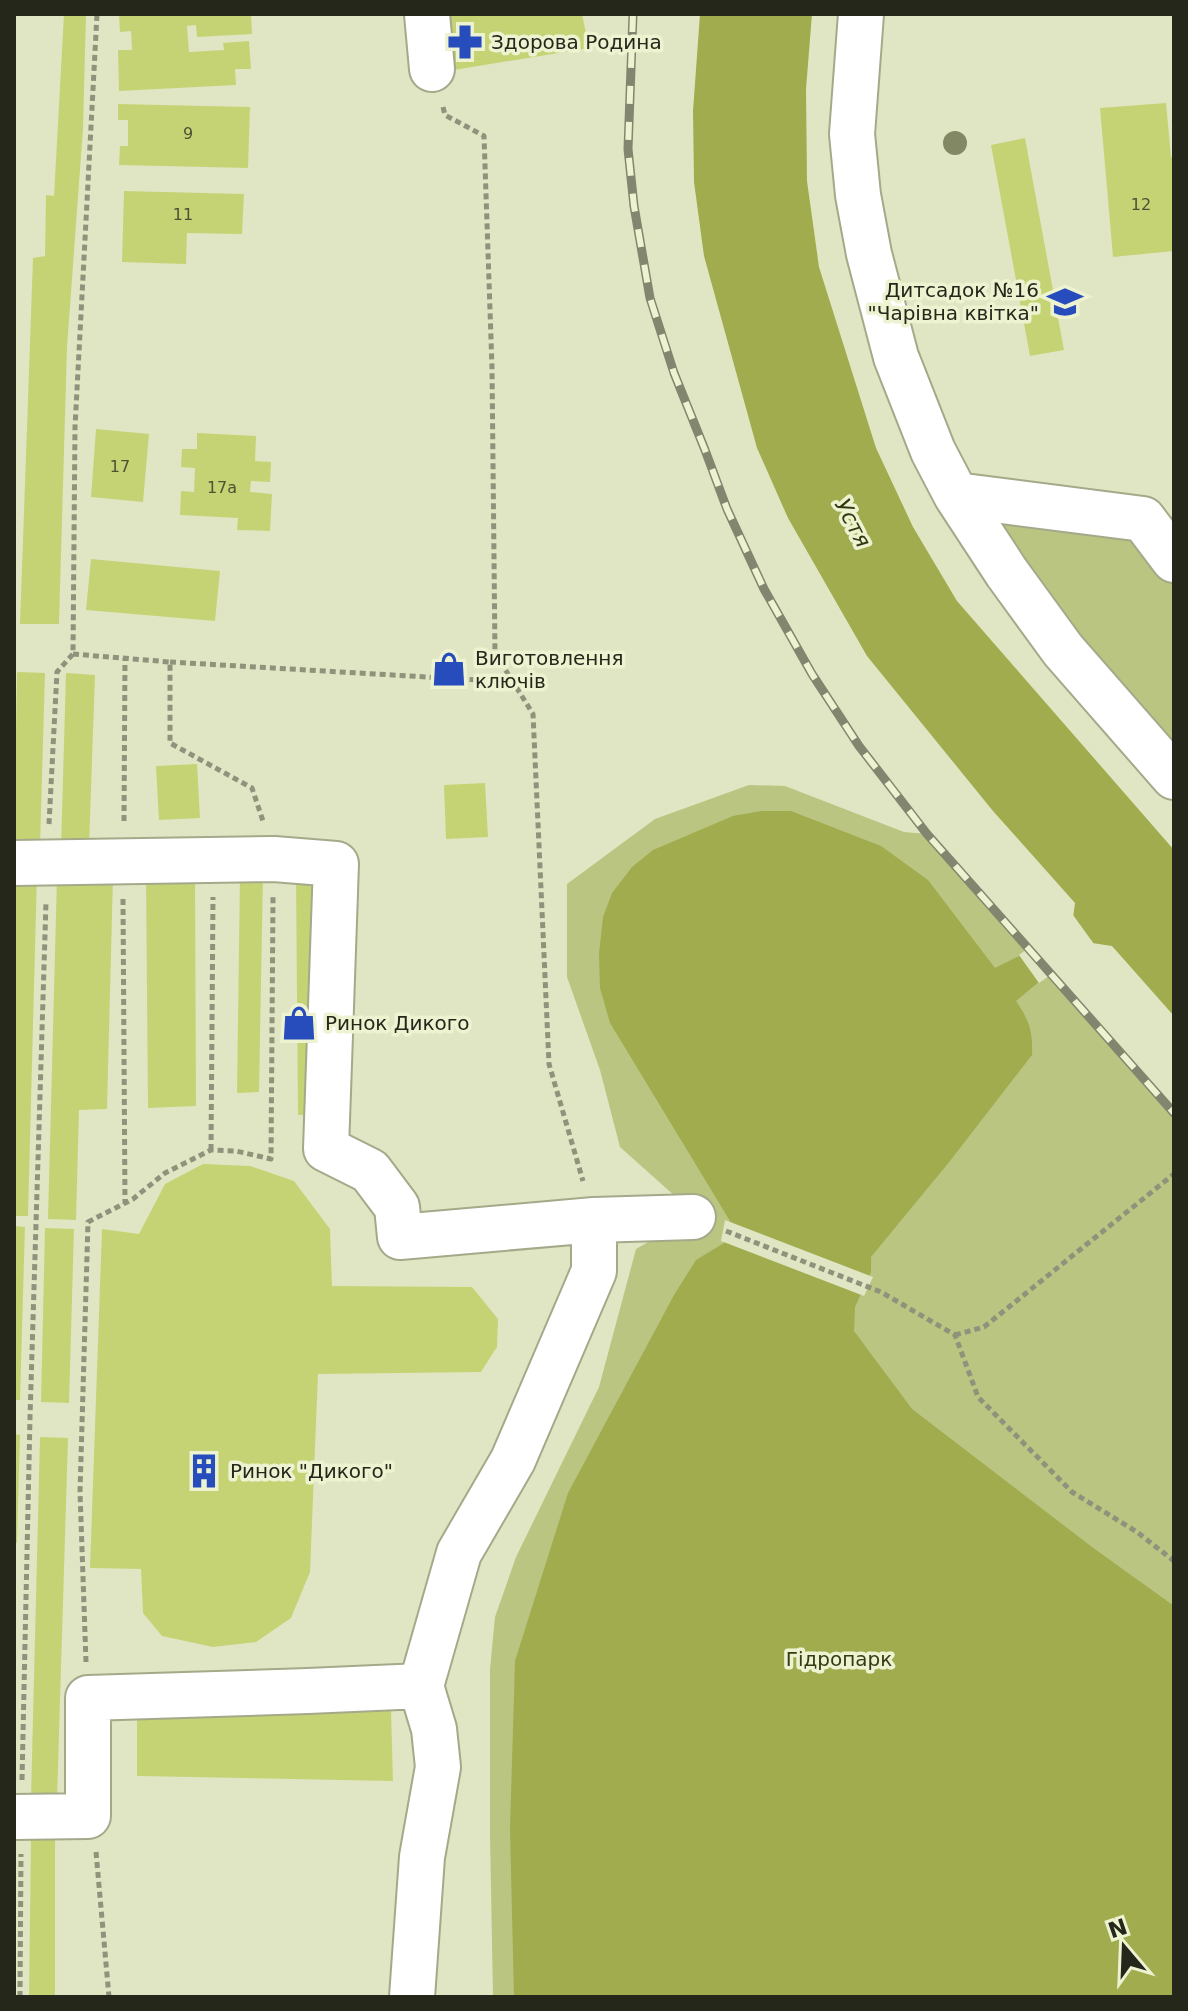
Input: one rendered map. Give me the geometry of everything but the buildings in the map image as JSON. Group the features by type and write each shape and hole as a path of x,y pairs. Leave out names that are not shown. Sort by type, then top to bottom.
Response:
{"street":[{"path":"427,14 432,69"},
{"path":"861,14 852,134 858,195 869,254 896,357 933,451 956,495 1063,650 1174,777"},
{"path":"956,495 1143,519 1174,560"},
{"path":"30,863 274,859 336,864 326,1149 370,1171 397,1207 400,1237 594,1220 693,1217"},
{"path":"412,1997 422,1857 438,1767 434,1729 421,1686 459,1553 513,1460 594,1271 594,1220"},
{"path":"18,1817 88,1816 88,1698 421,1686"}],"path":[{"path":"20,1997 18,1817 30,1417 30,863 57,672 73,654 75,427 97,14"},
{"path":"432,69 445,115 484,136 492,368 495,653 533,714 549,1064 594,1220"},
{"path":"73,654 513,682"},
{"path":"125,658 125,1204"},
{"path":"88,1698 80,1492 88,1222 125,1204 165,1173 211,1150 236,1151 271,1159 274,859 252,788 170,743 170,662"},
{"path":"211,1150 213,860"},
{"path":"955,1335 984,1327 1174,1174"},
{"path":"693,1217 881,1292 955,1335 978,1397 1072,1492 1137,1532 1174,1561"},
{"path":"88,1816 98,1860 109,1997"}],"green space":[{"path":"956,495 1143,519 1174,560 1174,777"},
{"name":"Гідропарк","path":"749,785 785,786 904,832 927,834 1174,1113 1174,1997 493,1997 490,1669 495,1617 516,1557 599,1387 636,1249 692,1217 686,1206 620,1147 600,1070 567,977 567,884 655,819"}],"water":[{"name":"Гідропарк","path":"700,14 812,14 806,89 807,181 819,267 876,448 913,527 957,601 1174,850 1174,1016 1112,946 1092,943 1016,1001 1029,1026 1032,1055 871,1257 871,1272 855,1307 854,1331 912,1409 1174,1606 1174,1997 514,1997 510,1829 515,1661 568,1493 674,1295 696,1260 724,1243 730,1221 610,1023 600,988 599,954 603,917 612,893 632,867 653,850 733,816 761,811 791,811 881,846 928,880 995,968 1021,955 1073,918 1075,903 993,811 867,656 788,518 757,448 704,256 694,182 693,111"}],"pier":[{"path":"1073,915 1094,944 1039,983 1019,955"},
{"path":"725,1220 873,1277 864,1296 721,1241"}],"railway":[{"path":"633,14 628,149 650,298 674,373 727,509 764,589 812,674 859,746 927,834 1174,1113"}],"place":[{"name":"Здорова Родина","path":"465,42"},
{"name":"Дитсадок №16 \"Чарівна квітка\"","path":"1065,302"},
{"name":"Виготовлення ключів","path":"449,669"},
{"name":"Ринок Дикого","path":"299,1023"},
{"name":"Ринок \"Дикого\"","path":"204,1471"}],"water label":[{"name":"Устя","path":"853,523"}]}
